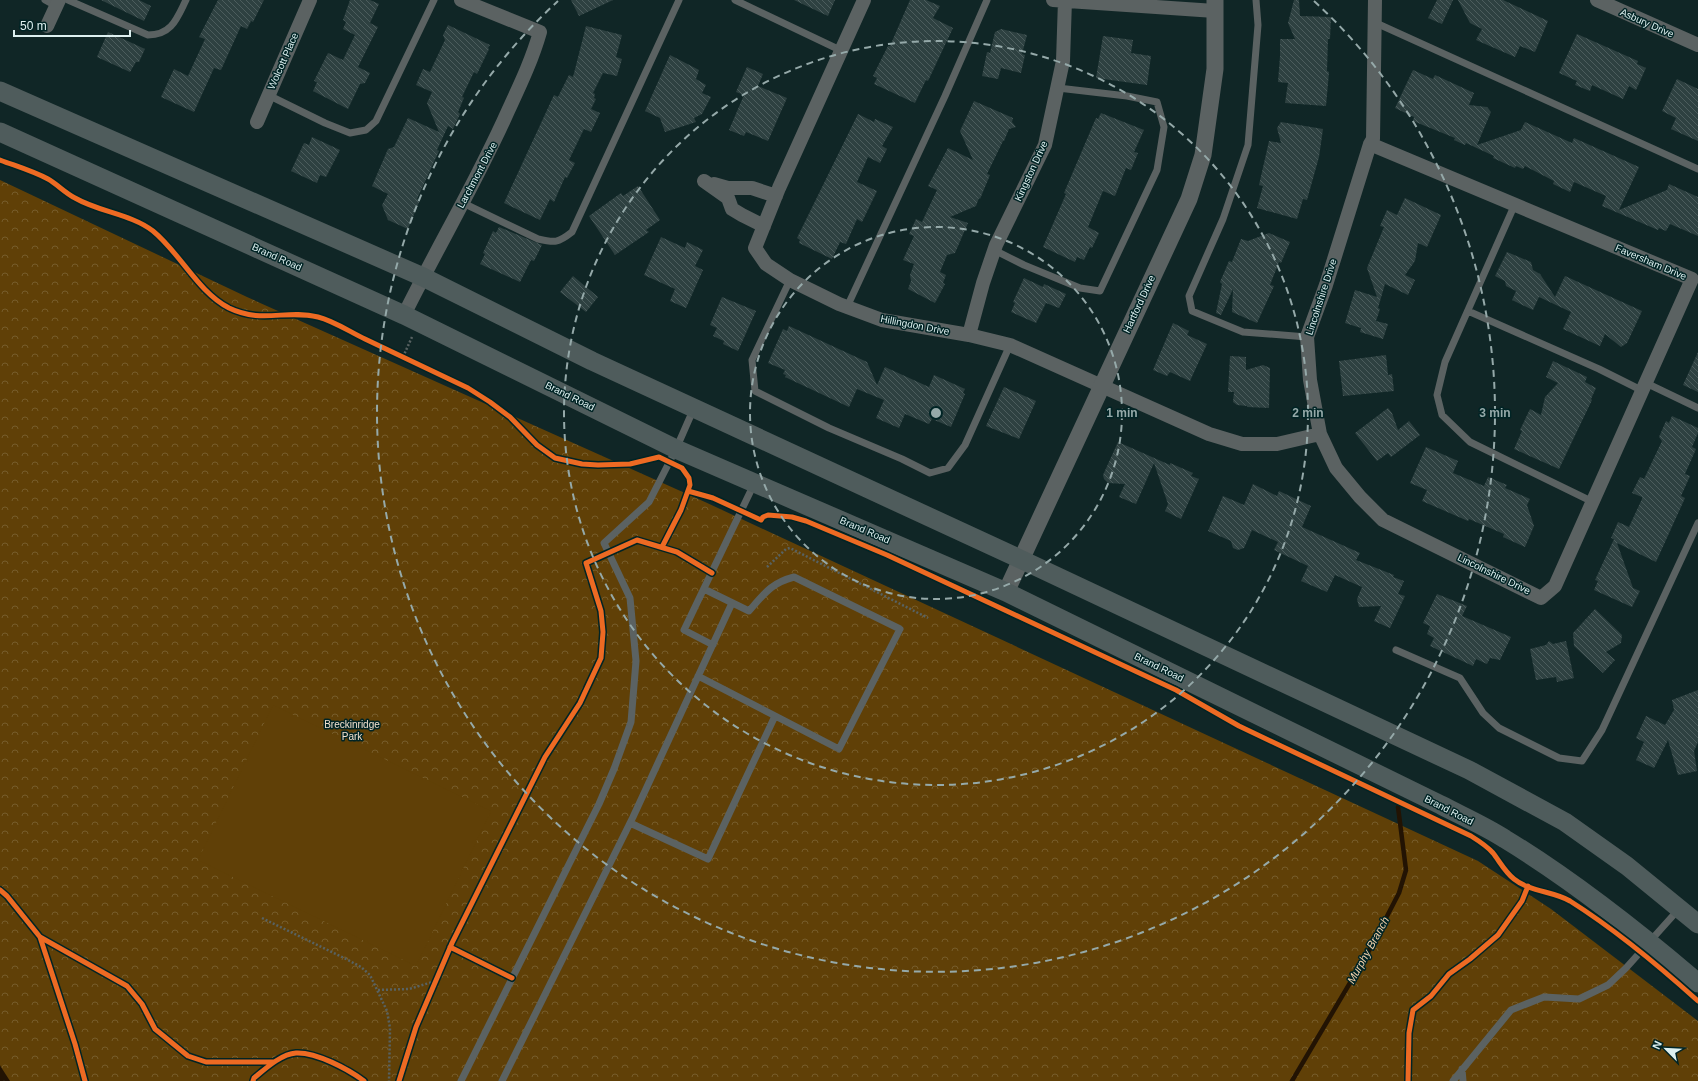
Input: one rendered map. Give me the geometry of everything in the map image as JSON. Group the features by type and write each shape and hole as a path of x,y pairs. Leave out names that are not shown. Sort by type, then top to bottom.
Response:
{"main road":[{"path":"0,92 423,277 592,361 1020,559 1469,770 1565,822 1627,866 1698,924"},
{"name":"Brand Road","path":"0,132 404,315 676,448 1006,592 1441,805 1505,839 1579,888 1649,942 1698,983"}],"street":[{"name":"Wolcott Place","path":"256,122 310,0"},
{"name":"Larchmont Drive","path":"404,315 489,152 533,57 540,32 461,0"},
{"name":"Hillingdon Drive","path":"864,0 840,50 776,196 755,248 766,264 790,280 847,307 882,320 970,335 1010,345 1209,434 1242,444 1277,444 1320,434"},
{"name":"Lincolnshire Drive","path":"1375,0 1376,23 1373,139 1370,144 1326,285 1307,337 1310,380 1320,434 1336,468 1383,520 1541,598"},
{"name":"Asbury Drive","path":"1597,0 1698,45"},
{"path":"1061,1 1215,5"},
{"name":"Kingston Drive","path":"970,335 983,282 994,250 1045,145 1063,61 1061,1"},
{"path":"47,26 57,2"},
{"name":"Hartford Drive","path":"1006,592 1020,559 1189,199 1203,155 1215,69 1215,5"},
{"name":"Faversham Drive","path":"1370,144 1692,279 1555,586 1541,598"},
{"path":"764,226 732,209 728,198 704,181 728,188 752,188 776,196"}],"lane":[{"path":"57,2 148,35 157,35 165,32 173,25 186,0"},
{"path":"268,95 325,123 350,133 366,130 376,121 434,0"},
{"path":"463,203 538,239 559,242 572,232 679,0"},
{"path":"735,0 840,50"},
{"path":"847,307 945,96 987,0"},
{"path":"1256,0 1258,24 1248,145 1223,220 1189,296 1192,311 1243,332 1307,337"},
{"path":"1376,23 1698,169"},
{"path":"994,250 1024,266 1080,288 1100,291 1157,170 1164,127 1158,102 1127,96 1058,88"},
{"path":"1515,204 1445,362 1437,395 1442,415 1470,442 1593,502"},
{"path":"790,280 752,360 756,391 829,428 902,459 930,473 948,468 965,445 1010,345"},
{"path":"1468,311 1598,369 1698,408"},
{"path":"461,1081 599,804 614,769 631,722 636,661 630,598 604,543 648,502 676,448 694,408"},
{"path":"713,645 684,630 754,482"},
{"path":"1396,650 1460,678 1483,713 1499,728 1559,758 1582,761 1602,730 1698,523"},
{"path":"698,676 839,749 900,629 794,577 782,580 773,585 749,611 704,589"},
{"path":"502,1081 630,823 732,603"},
{"path":"630,823 708,859 775,716"},
{"path":"1453,1081 1511,1010 1544,997 1579,999 1608,985 1680,908"},
{"path":"1462,1070 1463,1081"}],"path":[{"path":"403,357 414,333"},
{"path":"396,354 410,360"},
{"path":"767,567 786,549 790,548 928,618"},
{"path":"262,918 361,968 370,975 378,990 390,1020 389,1081"},
{"path":"433,988 439,974"},
{"path":"378,990 409,989 436,981"}],"green space":[{"name":"Breckinridge Park","path":"0,180 247,297 705,502 1478,861 1551,909 1698,1021 1698,1081 0,1081"},
{"path":"273,705 491,811 416,966 198,860"}],"water":[{"path":"0,1065 1,1067 10,1081 0,1081"}],"building":[{"path":"101,0 139,0 151,6 144,21"},
{"path":"218,0 264,0 253,22 251,21 247,29 241,26 221,70 214,68 194,112 161,97 174,69 188,76 205,39 199,37"},
{"path":"350,0 370,0 379,4 370,23 378,27 358,67 370,73 365,83 360,84 348,109 313,91 317,82 314,81 328,53 343,60 355,35 343,29 346,22 343,20"},
{"path":"571,0 613,0 579,16"},
{"path":"794,0 835,0 828,16"},
{"path":"910,0 926,0 940,6 933,18 953,28 928,81 926,80 915,103 874,84 877,78 873,76 888,46 890,46"},
{"path":"1294,0 1299,0 1300,16 1331,17 1330,39 1328,39 1327,71 1329,72 1326,106 1285,103 1288,83 1278,82 1280,39 1295,39 1288,23"},
{"path":"1437,0 1453,0 1442,24 1428,18"},
{"path":"1458,0 1503,0 1548,21 1535,52 1520,46 1515,57 1476,40 1482,29 1470,23"},
{"path":"448,25 490,45 477,74 474,72 462,97 464,98 458,112 460,114 453,129 448,126 437,150 439,151 417,199 420,200 408,229 388,220 382,205 388,194 372,186 388,149 394,147 408,118 439,132 427,103 432,92 416,85 423,69 430,72 445,40 443,35"},
{"path":"586,26 622,35 616,57 622,59 617,76 603,73 593,93 595,94 594,98 596,99 591,109 600,113 591,132 584,129 569,160 575,163 567,178 565,177 554,202 550,199 540,220 504,203 554,95 558,97 569,75 573,77"},
{"path":"1001,29 1027,35 1022,54 1025,55 1021,73 1001,68 998,79 982,76 987,52 990,53 995,32"},
{"path":"108,32 145,49 139,62 136,62 130,72 97,57"},
{"path":"1577,34 1638,61 1637,64 1646,68 1636,90 1629,86 1623,99 1592,85 1590,91 1575,85 1577,81 1559,73"},
{"path":"1103,36 1133,40 1131,53 1151,56 1147,85 1096,78"},
{"path":"670,55 699,70 696,79 706,85 702,93 711,97 702,114 694,118 696,122 665,132 660,118 645,111"},
{"path":"747,67 763,74 758,86 787,98 768,141 746,132 744,136 729,130 744,95 736,92"},
{"path":"1413,70 1433,79 1435,75 1474,93 1469,105 1487,107 1491,112 1477,145 1521,130 1525,122 1572,143 1574,138 1639,167 1619,210 1667,190 1669,184 1698,197 1698,236 1670,224 1666,231 1659,228 1658,230 1602,206 1606,196 1574,182 1570,192 1553,184 1554,181 1525,166 1523,169 1516,166 1515,168 1466,143 1465,145 1454,140 1455,138 1413,121 1414,117 1395,108"},
{"path":"1677,79 1698,89 1698,141 1671,129 1676,118 1662,111"},
{"path":"974,101 1013,118 1012,122 1016,127 1009,129 987,174 990,175 976,206 950,217 968,223 955,253 947,255 940,272 946,275 943,283 945,284 935,303 908,289 911,281 910,275 914,264 903,260 914,236 909,234 916,219 922,222 937,190 928,186 948,148 973,160 960,131"},
{"path":"1101,113 1144,130 1134,152 1138,153 1131,170 1126,168 1115,196 1103,191 1088,227 1099,233 1092,248 1090,247 1084,260 1077,257 1075,262 1043,247 1096,118 1098,119"},
{"path":"858,114 874,122 875,119 893,127 882,146 887,149 880,163 868,157 857,182 877,191 862,222 857,219 846,244 840,242 832,259 799,243 800,240 797,238"},
{"path":"1281,122 1323,129 1319,157 1307,200 1303,199 1297,219 1257,208 1263,186 1259,185 1269,141 1281,143 1277,128"},
{"path":"312,137 340,150 326,177 320,175 317,183 291,171 304,143 309,145"},
{"path":"638,186 660,220 646,230 649,232 615,255 589,216 621,193 623,196"},
{"path":"1405,198 1441,215 1427,247 1418,243 1415,261 1405,275 1415,280 1408,295 1385,284 1376,321 1388,324 1383,339 1360,332 1361,328 1345,323 1355,290 1377,297 1367,268 1384,227 1380,226 1387,210 1397,215"},
{"path":"499,227 542,245 534,261 531,260 520,282 480,264 485,254 483,253 493,231 496,233"},
{"path":"1269,233 1290,242 1281,263 1279,262 1270,285 1274,286 1257,323 1232,312 1233,289 1221,315 1216,313 1222,284 1220,282 1229,261 1232,262 1241,239 1248,241"},
{"path":"661,237 685,248 687,242 703,250 695,266 703,270 686,308 670,301 675,289 644,275"},
{"path":"1507,252 1531,262 1533,270 1540,274 1555,297 1565,276 1642,311 1627,343 1621,347 1605,334 1600,346 1563,329 1571,312 1539,297 1533,310 1512,300 1516,291 1506,286 1505,281 1495,276"},
{"path":"573,276 598,297 586,312 560,292"},
{"path":"1024,278 1043,287 1044,284 1066,294 1059,308 1046,303 1036,323 1011,312 1015,303 1013,302"},
{"path":"722,297 756,311 738,351 723,344 724,341 713,336 717,328 710,325"},
{"path":"1173,323 1189,331 1187,335 1207,344 1190,381 1170,372 1167,376 1153,370"},
{"path":"789,326 867,362 877,385 885,367 929,387 934,375 965,389 963,393 965,394 951,427 932,419 929,424 905,414 899,428 876,418 884,400 857,389 849,407 785,377 786,375 783,374 785,370 768,363 783,329 787,331"},
{"path":"1698,352 1698,392 1683,385"},
{"path":"1386,355 1388,375 1392,374 1394,391 1343,396 1339,361"},
{"path":"1230,356 1246,357 1246,370 1263,365 1270,368 1269,408 1247,407 1237,405 1233,402 1234,392 1228,392"},
{"path":"1553,361 1587,377 1585,382 1596,388 1591,399 1592,400 1559,469 1514,449 1522,431 1520,430 1530,409 1541,415 1545,397 1558,383 1546,377"},
{"path":"1004,387 1036,401 1019,439 986,426"},
{"path":"1388,408 1392,413 1398,430 1409,421 1420,435 1391,457 1388,453 1377,461 1355,433"},
{"path":"1672,416 1698,428 1698,433 1692,447 1696,449 1685,474 1690,476 1681,496 1685,498 1656,562 1617,543 1633,588 1640,591 1632,607 1594,590 1598,581 1595,580 1614,539 1611,538 1618,522 1629,527 1642,499 1642,497 1632,493 1640,477 1644,479 1662,441 1659,437 1666,421 1669,423"},
{"path":"1118,442 1170,465 1170,463 1193,473 1191,476 1199,479 1181,519 1165,511 1168,504 1154,463 1136,504 1119,497 1125,484 1108,483 1104,479 1103,475"},
{"path":"1426,447 1458,461 1453,473 1484,486 1488,477 1507,485 1505,488 1530,499 1527,505 1534,526 1525,547 1503,537 1504,534 1469,519 1468,521 1422,501 1427,490 1410,483"},
{"path":"1253,484 1277,496 1279,491 1311,506 1302,527 1360,553 1356,560 1394,575 1393,577 1404,581 1398,594 1405,596 1390,628 1374,621 1381,606 1359,607 1357,599 1362,587 1335,575 1327,592 1301,581 1308,566 1274,550 1278,542 1252,530 1244,548 1238,550 1233,548 1231,541 1208,531 1223,496 1244,505"},
{"path":"1437,594 1467,606 1462,616 1511,637 1500,660 1490,658 1487,664 1476,659 1473,666 1430,646 1434,638 1427,634 1430,626 1423,623"},
{"path":"1595,609 1622,635 1621,643 1606,652 1615,660 1603,673 1574,646 1573,633"},
{"path":"1549,641 1553,644 1566,641 1574,678 1557,682 1556,677 1536,680 1530,649 1546,645"},
{"path":"1698,690 1698,742 1694,751 1697,771 1678,775 1668,740 1654,768 1636,760 1644,742 1636,738 1646,716 1665,725 1674,710 1672,700"}],"waterway":[{"name":"Murphy Branch","path":"1292,1081 1370,949 1399,893 1406,870 1398,807"}],"cycle path":[{"path":"0,160 48,179 71,196 84,203 144,225 163,240 208,292 229,308 241,313 252,315 306,315 318,317 336,324 468,388 510,417 537,445 555,458 582,464 598,465 630,464 659,457 682,468 689,478 690,485 681,510 662,547"},
{"path":"688,491 713,498 761,520 763,517 768,515 792,517 806,521 887,555 1176,690 1239,726 1471,836 1491,850 1505,870 1514,879 1527,887 1556,895 1570,901 1587,912 1636,948 1698,1001"},
{"path":"399,1081 416,1027 452,943 545,757 580,703 601,658 603,632 601,611 586,563 637,540 677,552 712,573"},
{"path":"1408,1081 1409,1033 1413,1010 1431,996 1449,974 1470,959 1498,935 1522,901 1528,886"},
{"path":"0,890 7,896 40,937 75,1044 85,1081"},
{"path":"40,937 127,986 142,1004 155,1029 188,1056 206,1062 273,1062"},
{"path":"450,947 512,978"},
{"path":"253,1081 254,1078 274,1062 285,1056 296,1053 313,1055 332,1062 364,1081"}]}
